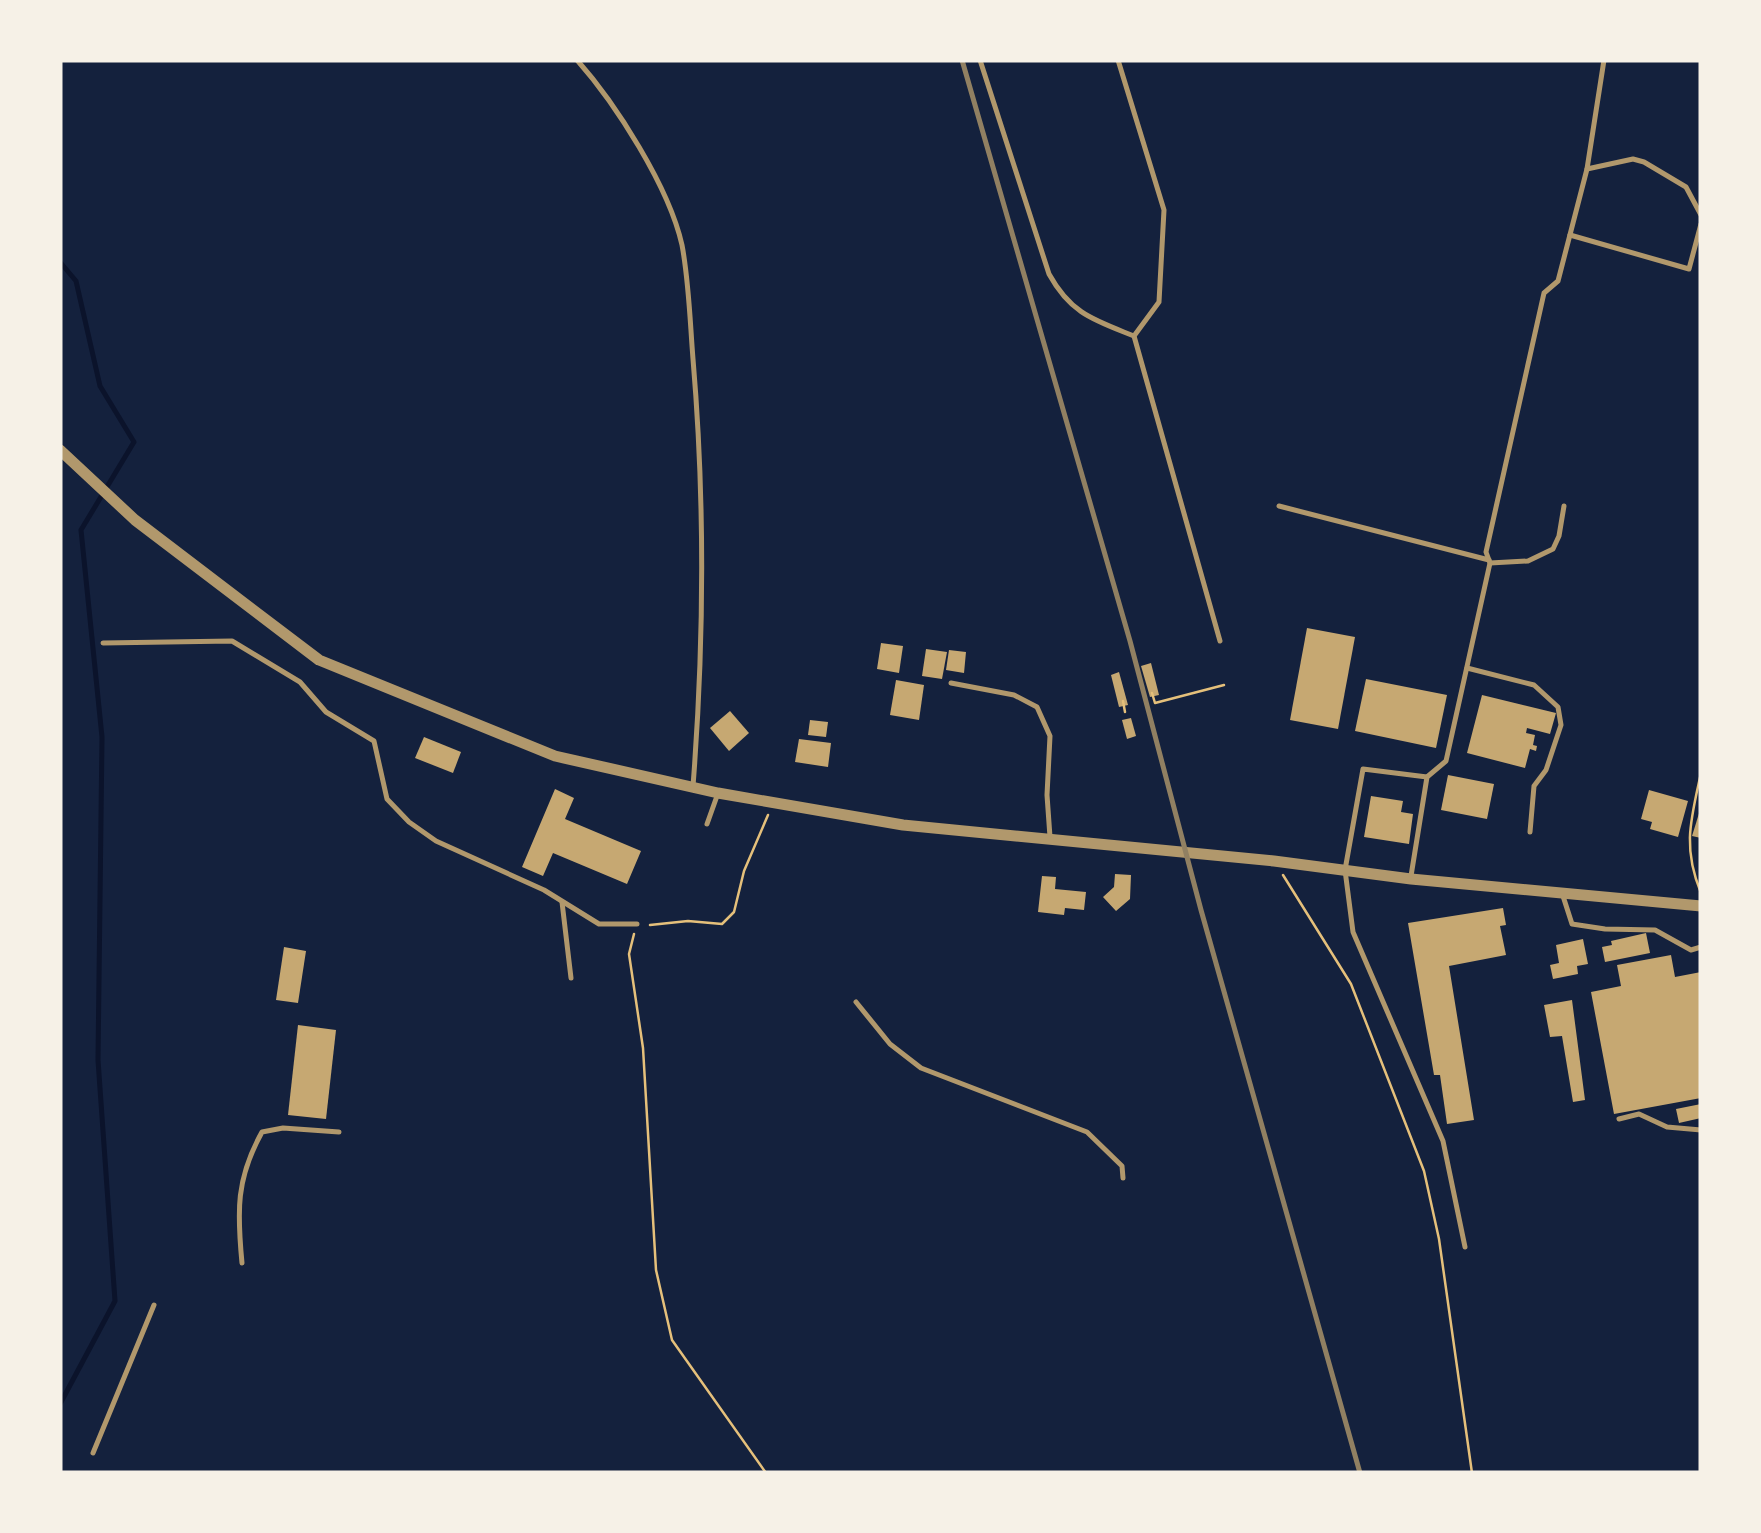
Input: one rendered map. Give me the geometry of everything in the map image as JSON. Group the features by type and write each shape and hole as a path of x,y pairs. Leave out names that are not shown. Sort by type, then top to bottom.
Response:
{"street":[{"path":"60,450 117,503 320,660 555,756 718,793 903,825 1701,906"}],"lane":[{"path":"577,60 602,88 655,177 681,243 699,433 698,717 693,786"},
{"path":"980,60 1000,132 1054,284 1075,310 1134,336"},
{"path":"1118,60 1164,210 1158,302 1134,336"},
{"path":"1410,879 1427,778 1446,761 1490,562 1486,552 1544,292 1558,282 1587,169 1604,60"},
{"path":"1587,169 1634,159 1644,162 1686,187 1701,215"},
{"path":"1570,235 1688,269 1701,224"},
{"path":"1134,336 1220,641"},
{"path":"1279,506 1490,562 1528,560 1553,549 1564,506"},
{"path":"104,643 220,638 246,647 300,682 336,720 374,741 387,799 409,822 436,840 530,883 600,924 637,924"},
{"path":"1467,668 1534,685 1558,707 1560,725 1551,755 1534,786 1530,832"},
{"path":"950,683 1014,695 1037,707 1050,736 1046,795 1050,840"},
{"path":"1427,778 1363,769 1345,870 1353,932 1443,1141 1465,1247"},
{"path":"707,824 718,793"},
{"path":"1562,893 1572,924 1655,930 1691,950 1701,948"},
{"path":"562,902 571,978"},
{"path":"856,1002 890,1044 921,1068 1086,1132 1122,1166 1123,1178"},
{"path":"1619,1120 1639,1114 1667,1127 1701,1130"},
{"path":"242,1264 238,1200 246,1163 262,1132 283,1128 340,1132"},
{"path":"93,1453 154,1305"}],"path":[{"path":"1152,693 1155,704 1224,685"},
{"path":"1123,701 1125,712"},
{"path":"1701,773 1688,836 1692,870 1701,893"},
{"path":"766,1473 672,1340 656,1270 644,1048 630,954 637,924 722,924 734,912 744,871 773,803"},
{"path":"1274,861 1351,984 1424,1171 1439,1239 1472,1473"}],"building":[{"path":"1307,628 1355,637 1338,729 1290,720"},
{"path":"881,643 903,646 899,673 877,669"},
{"path":"926,649 947,652 942,679 922,676"},
{"path":"949,650 966,652 964,673 946,670"},
{"path":"1151,663 1159,695 1150,697 1141,666"},
{"path":"1119,672 1128,705 1119,707 1111,675"},
{"path":"1366,679 1447,695 1436,748 1355,731"},
{"path":"896,680 924,685 919,720 890,715"},
{"path":"1482,695 1556,713 1550,734 1527,728 1526,733 1535,735 1533,745 1537,746 1536,751 1530,749 1525,768 1467,753"},
{"path":"730,711 749,733 729,751 710,728"},
{"path":"1131,718 1136,736 1127,739 1122,720"},
{"path":"810,720 828,722 826,737 808,735"},
{"path":"424,737 461,752 453,773 415,758"},
{"path":"799,739 831,743 828,767 795,762"},
{"path":"1448,775 1494,784 1487,819 1441,810"},
{"path":"555,789 574,798 565,819 641,851 627,884 553,853 543,876 522,867"},
{"path":"1649,790 1688,801 1678,837 1650,829 1652,822 1641,819"},
{"path":"1371,796 1403,801 1401,812 1413,814 1409,844 1364,837"},
{"path":"1701,807 1701,838 1692,836"},
{"path":"1115,874 1131,875 1130,899 1116,911 1103,897 1114,887"},
{"path":"1042,876 1056,877 1055,889 1086,892 1084,910 1065,908 1064,915 1038,912"},
{"path":"1503,908 1506,925 1500,926 1506,955 1449,966 1474,1120 1447,1124 1440,1075 1434,1075 1408,923"},
{"path":"1646,933 1650,953 1605,962 1602,947"},
{"path":"1583,939 1588,964 1577,966 1578,974 1553,979 1550,965 1559,963 1556,945"},
{"path":"284,947 306,951 298,1003 276,1000"},
{"path":"1671,955 1675,977 1701,972 1701,1098 1614,1114 1591,992 1621,986 1617,965"},
{"path":"1572,1000 1585,1100 1573,1102 1562,1036 1550,1037 1544,1005"},
{"path":"298,1025 336,1030 326,1119 288,1115"},
{"path":"1701,1104 1701,1118 1679,1123 1676,1109"}],"waterway":[{"path":"60,262 76,281 100,386 134,442 81,530 102,737 98,1060 115,1301 60,1404"}],"railway":[{"path":"962,60 1130,641 1201,910 1360,1473"}]}
